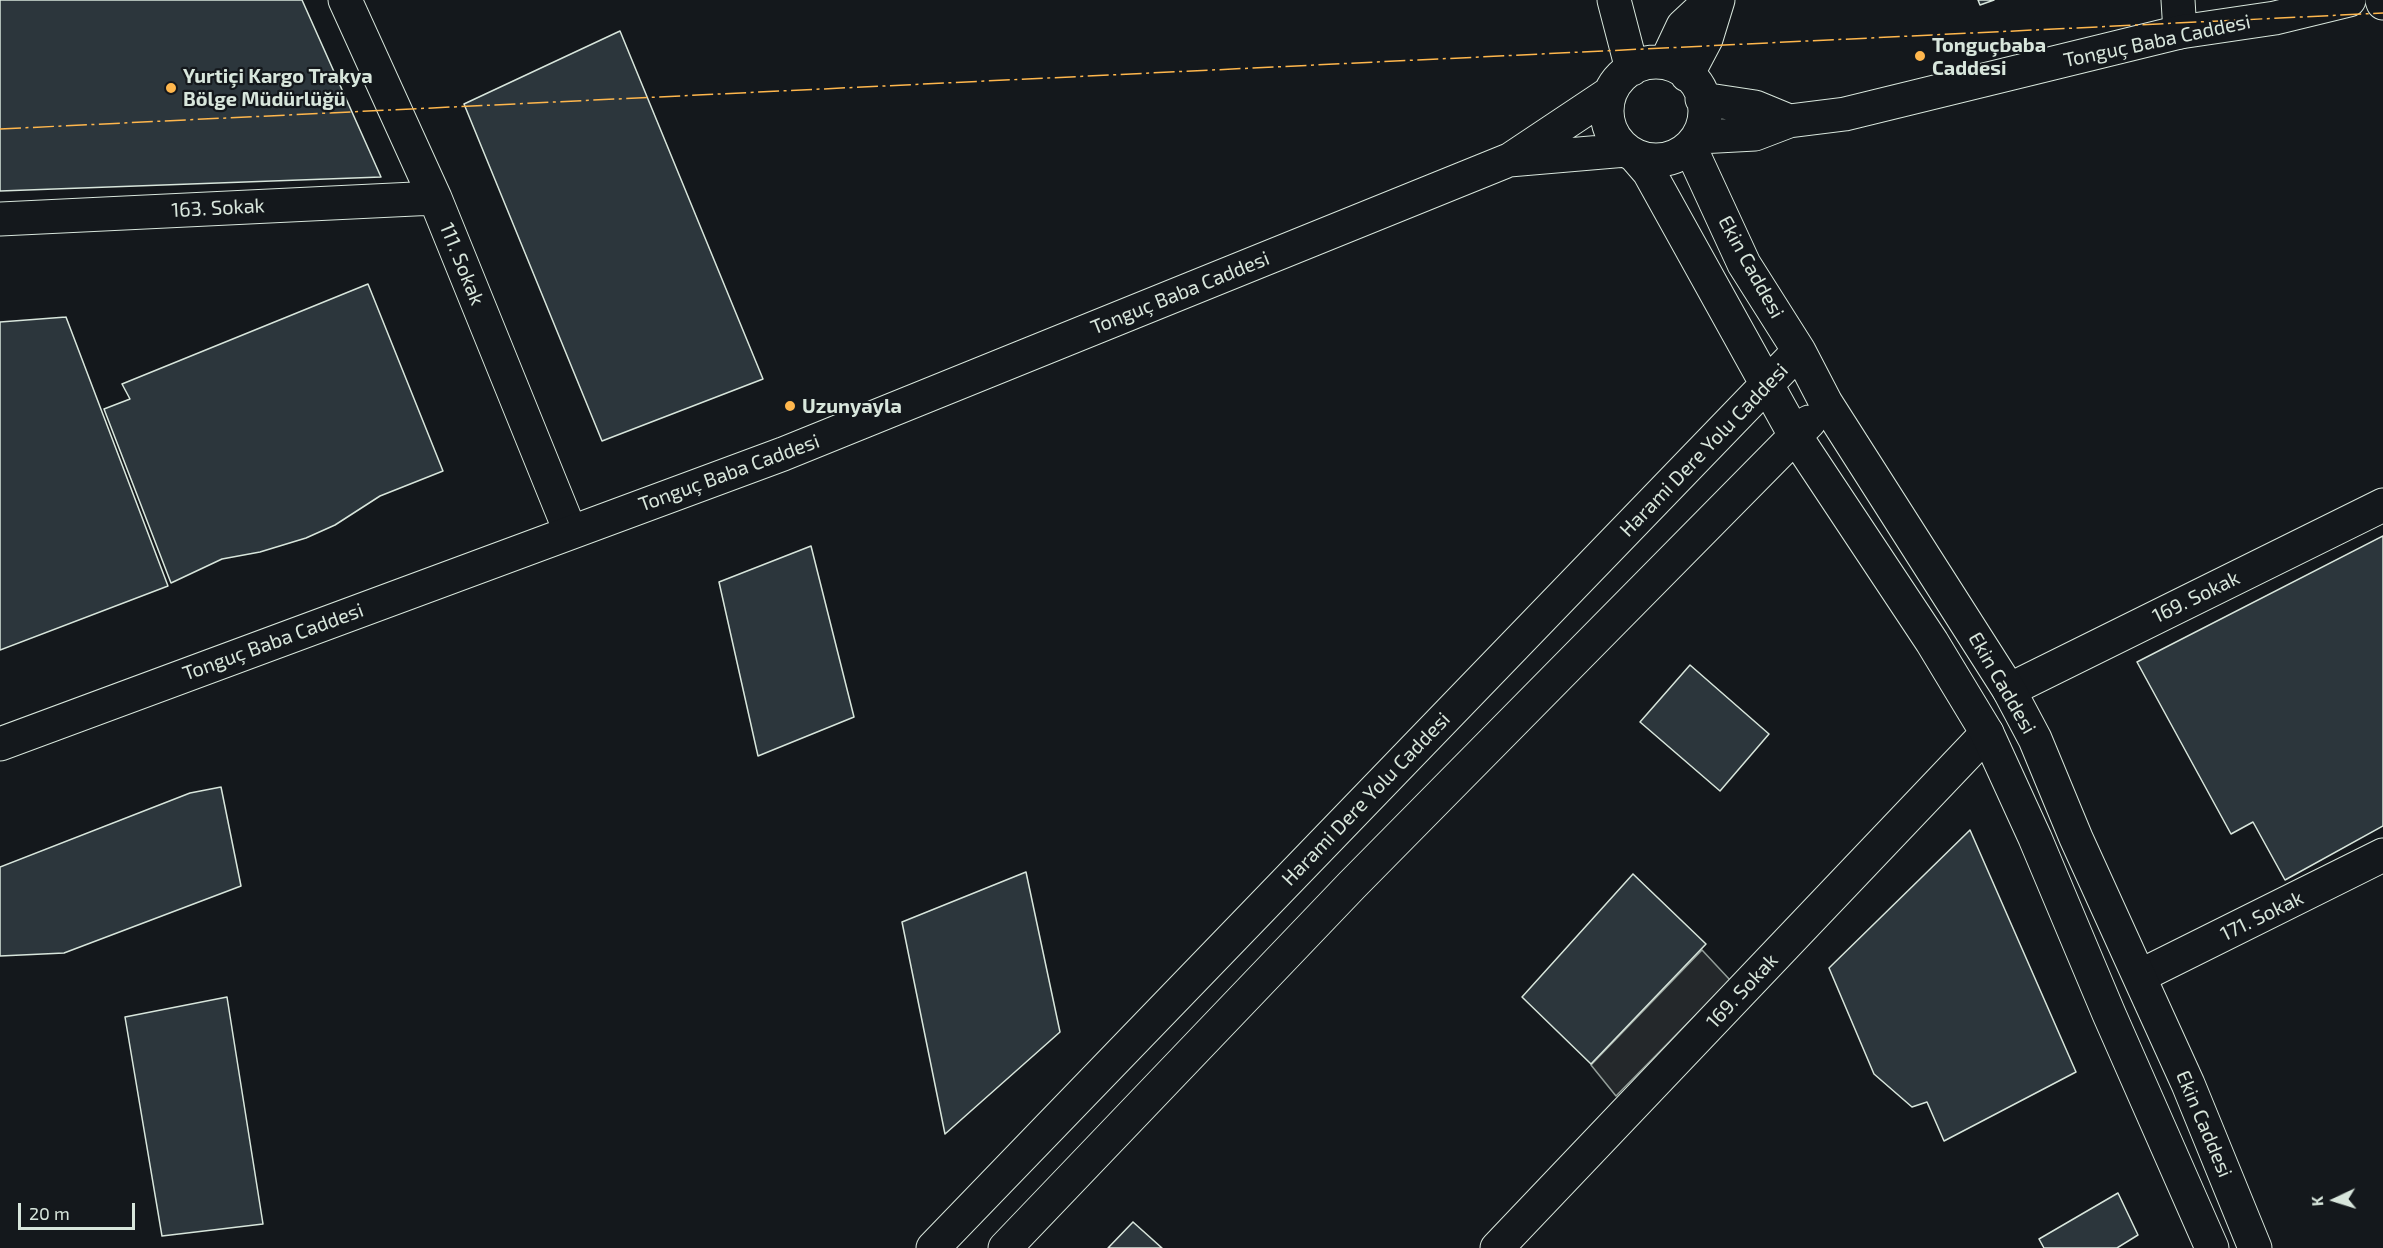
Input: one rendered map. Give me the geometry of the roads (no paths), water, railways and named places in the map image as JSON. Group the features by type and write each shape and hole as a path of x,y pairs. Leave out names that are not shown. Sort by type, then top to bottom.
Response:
{"street":[{"name":"111. Sokak","path":"345,0 435,198 570,531"},
{"path":"1610,93 1607,114 1612,135 1631,154 1647,160 1670,159 1694,142 1706,123 1614,0"},
{"path":"1632,0 1637,6 1668,74"},
{"path":"1668,74 1683,26 1711,0"},
{"path":"1509,160 1610,93 1621,76 1668,74 1706,39 1718,0"},
{"path":"2178,0 2180,32"},
{"name":"Tonguç Baba Caddesi","path":"1694,142 1755,134 1789,121 1845,114 2180,32 2275,18 2349,0"},
{"name":"Tonguç Baba Caddesi","path":"1668,74 1789,121"},
{"name":"Ekin Caddesi","path":"1694,142 1744,264 1799,351 1826,403 2009,690 2035,738 2076,838 2188,1084 2255,1248"},
{"name":"Tonguç Baba Caddesi","path":"0,744 783,454 1509,160 1631,154"},
{"name":"Ekin Caddesi","path":"1631,154 1649,172 1796,437 1932,642 1986,733 2035,838 2109,1014 2212,1248"},
{"name":"163. Sokak","path":"0,219 435,198"},
{"name":"Harami Dere Yolu Caddesi","path":"933,1248 1799,351"},
{"path":"1005,1248 1352,885 1796,437 1826,403"},
{"name":"169. Sokak","path":"1497,1248 1986,733 2009,690 2383,505"},
{"name":"171. Sokak","path":"2140,976 2383,855"}],"place":[{"name":"Tonguçbaba Caddesi","path":"1920,56"},
{"name":"Yurtiçi Kargo Trakya Bölge Müdürlüğü","path":"171,88"},
{"name":"Uzunyayla","path":"790,406"}]}
